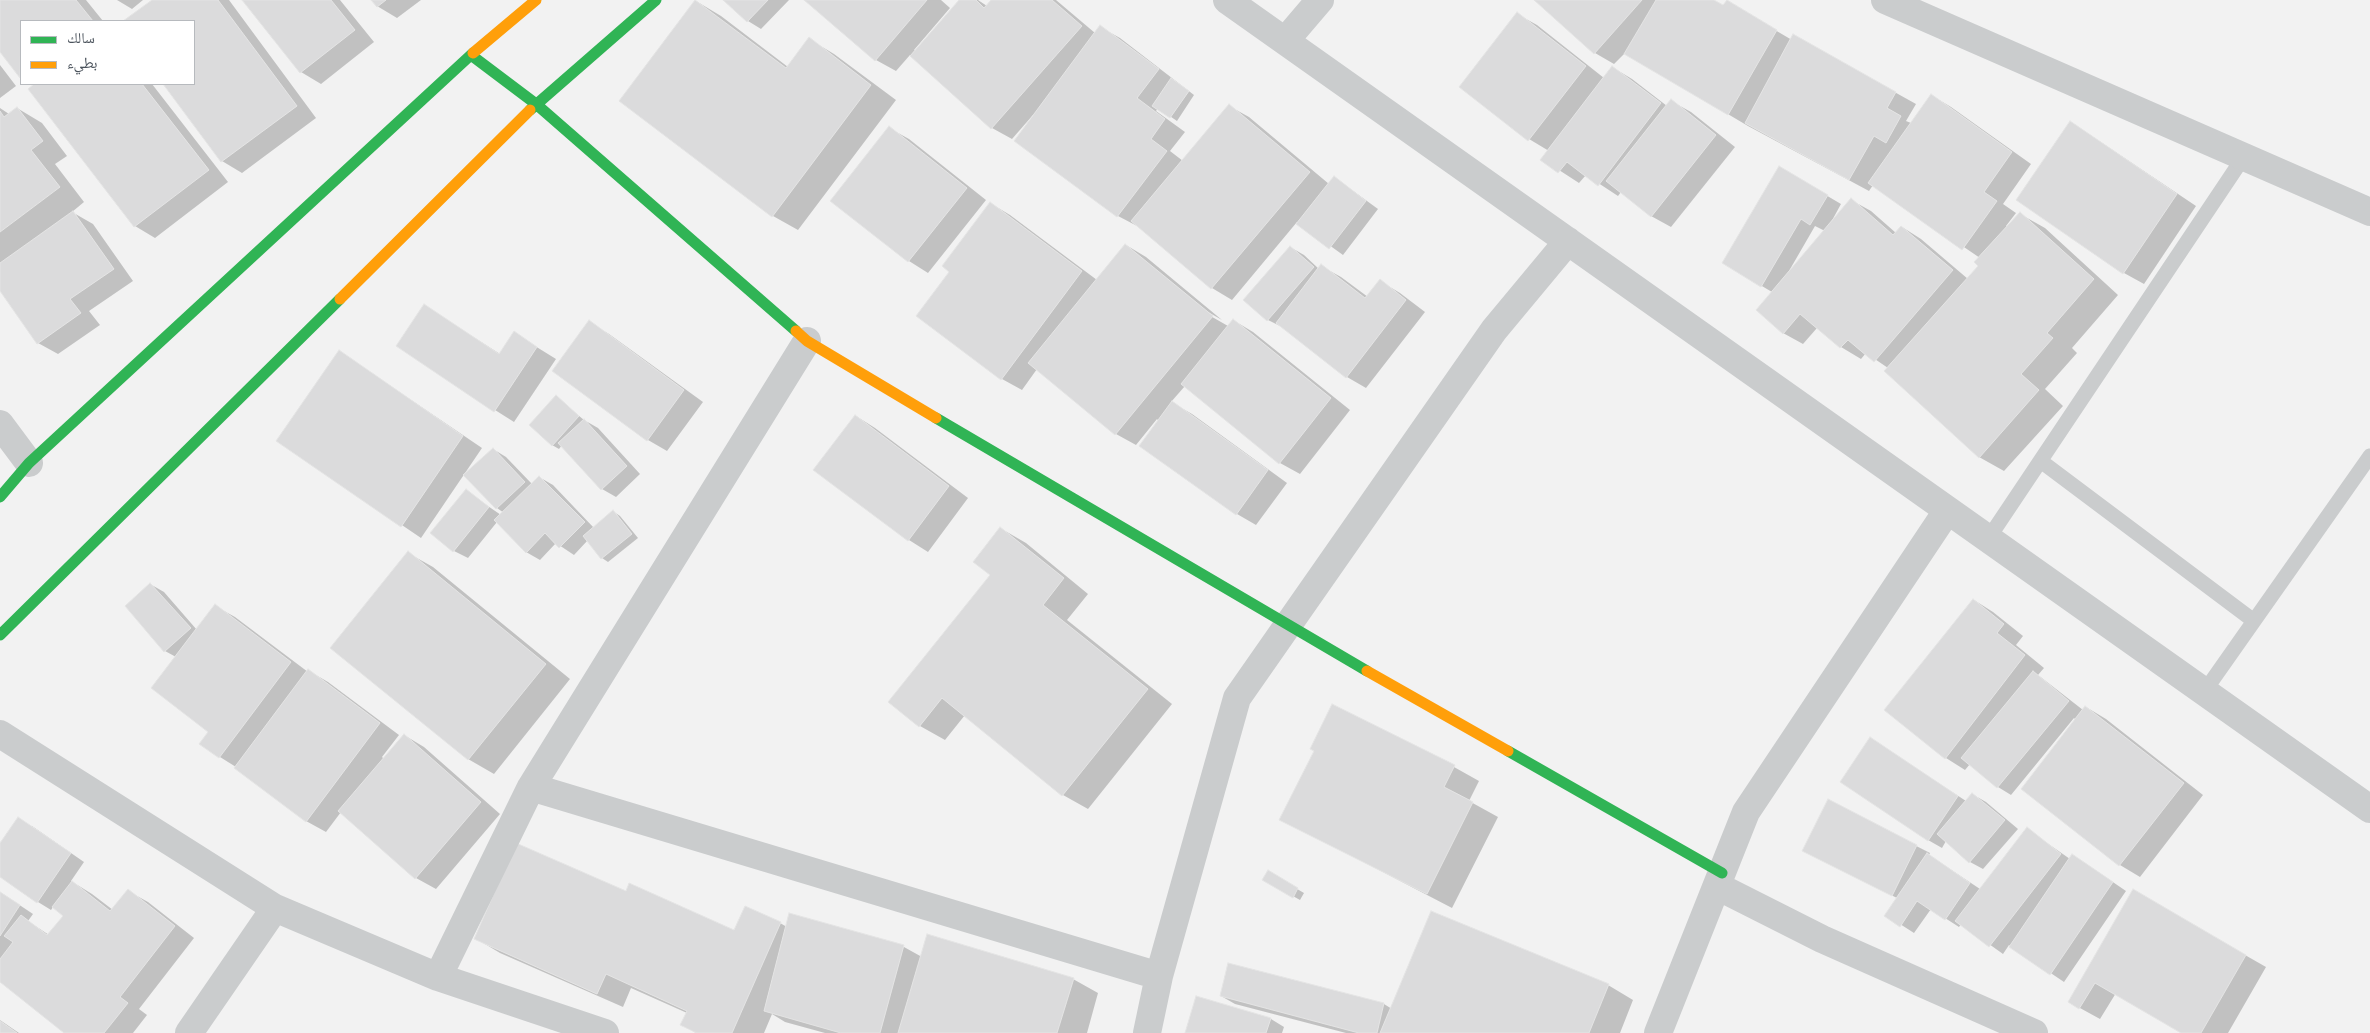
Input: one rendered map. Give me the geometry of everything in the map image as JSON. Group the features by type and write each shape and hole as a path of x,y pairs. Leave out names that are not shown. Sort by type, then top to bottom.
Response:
{"street":[{"path":"0,497 29,462 471,55 536,0"},
{"path":"0,635 536,104 656,0"},
{"path":"1227,0 2370,809"},
{"path":"1285,41 1320,0"},
{"path":"1885,0 2370,212"},
{"path":"471,55 536,104 806,341 1822,939 2034,1033"},
{"path":"1147,1033 1159,976 1237,698 1494,330 1568,241"},
{"path":"438,977 531,786 806,341"},
{"path":"0,424 29,462"},
{"path":"1658,1033 1746,812 1948,511"},
{"path":"0,734 274,908 438,977 605,1033"},
{"path":"531,786 1159,976"},
{"path":"189,1033 274,908"}],"lane":[{"path":"1988,539 2042,462 2243,158"},
{"path":"2204,692 2370,456"},
{"path":"2042,462 2254,622"}],"building":[{"path":"0,0 76,0 92,20 20,20 20,78 0,52"},
{"path":"152,0 218,0 297,106 221,162 164,85 195,85 195,20 124,20"},
{"path":"242,0 331,0 355,30 300,73"},
{"path":"371,0 386,0 377,7"},
{"path":"695,0 786,68 809,37 871,85 772,217 619,101"},
{"path":"723,0 768,0 747,22"},
{"path":"804,0 927,0 875,61"},
{"path":"959,0 976,0 984,8 991,0 1052,0 1082,26 991,129 910,56"},
{"path":"1534,0 1642,0 1594,54"},
{"path":"1656,0 1714,0 1723,5 1727,0 1777,30 1728,115 1624,54"},
{"path":"1517,12 1586,66 1528,141 1459,87"},
{"path":"1100,25 1159,69 1137,98 1165,119 1151,139 1167,151 1117,217 1014,141"},
{"path":"1793,34 1896,92 1887,108 1901,116 1886,143 1874,136 1849,180 1745,123"},
{"path":"1612,66 1661,103 1598,186 1567,162 1558,173 1540,160"},
{"path":"1171,78 1189,91 1170,118 1152,106"},
{"path":"33,85 143,85 209,170 134,227 28,89"},
{"path":"1931,94 2012,152 1984,192 1997,201 1962,250 1868,183"},
{"path":"1671,99 1716,135 1651,217 1606,181"},
{"path":"1229,104 1310,172 1211,289 1131,221"},
{"path":"17,107 43,141 31,150 60,187 0,232 0,111 4,117"},
{"path":"2070,121 2177,194 2123,274 2016,200"},
{"path":"889,126 967,188 908,262 830,201"},
{"path":"1779,166 1828,195 1810,225 1801,219 1761,287 1722,263"},
{"path":"1334,176 1366,201 1329,249 1296,224"},
{"path":"1851,198 1893,235 1901,226 1953,270 1874,362 1848,340 1840,348 1800,314 1783,334 1756,310"},
{"path":"990,202 1082,271 1001,380 916,316 949,272 942,266"},
{"path":"73,211 114,269 70,299 81,313 37,344 0,291 0,263"},
{"path":"2020,212 2094,279 2047,333 2053,338 2021,374 2039,390 1979,458 1884,371 1978,266 1974,262"},
{"path":"1125,244 1213,316 1115,435 1028,363"},
{"path":"1290,246 1314,267 1267,321 1243,300"},
{"path":"1321,264 1365,298 1380,279 1406,300 1346,378 1276,323"},
{"path":"424,304 499,354 514,331 537,347 494,412 396,346"},
{"path":"1233,319 1331,398 1279,464 1181,384"},
{"path":"589,320 684,390 647,441 552,371"},
{"path":"339,350 463,436 401,527 276,441"},
{"path":"556,395 579,416 552,446 529,425"},
{"path":"1172,401 1268,470 1236,515 1139,446"},
{"path":"855,415 949,486 908,541 813,470"},
{"path":"584,419 627,466 601,490 558,443"},
{"path":"493,448 525,482 496,509 463,475"},
{"path":"539,476 585,522 559,548 545,533 526,553 494,520"},
{"path":"466,489 489,507 453,552 430,533"},
{"path":"613,510 632,534 601,559 583,536"},
{"path":"1000,527 1064,578 1043,605 1148,689 1062,796 942,698 919,727 888,702 990,575 973,562"},
{"path":"408,551 546,664 468,760 330,648"},
{"path":"150,583 191,628 164,652 125,606"},
{"path":"1973,599 2004,624 1997,633 2025,655 1945,759 1884,710"},
{"path":"215,604 291,662 219,758 199,744 208,732 151,688"},
{"path":"308,669 380,723 306,822 234,768"},
{"path":"2033,671 2069,701 1997,788 1961,758"},
{"path":"1332,704 1455,765 1444,787 1473,802 1427,894 1279,820 1314,751 1310,749"},
{"path":"2085,706 2184,783 2119,866 2021,789"},
{"path":"404,734 481,802 415,879 338,811"},
{"path":"1870,737 1958,796 1928,841 1840,782"},
{"path":"1972,793 2005,820 1969,863 1937,834"},
{"path":"1828,799 1917,845 1892,896 1802,851"},
{"path":"18,817 71,853 37,903 0,877 0,843"},
{"path":"2027,827 2061,854 1989,947 1955,921"},
{"path":"516,843 626,891 629,883 734,930 745,906 781,922 732,1033 697,1033 680,1025 687,1011 606,974 597,994 474,939"},
{"path":"1927,853 1970,883 1945,920 1917,901 1900,927 1884,916"},
{"path":"2072,854 2113,882 2050,975 2009,947"},
{"path":"1268,870 1298,888 1293,898 1262,880"},
{"path":"72,881 110,911 128,889 175,926 120,997 128,1003 104,1033 64,1033 0,982 0,959 13,942 4,936 21,915 47,935 63,916 52,907"},
{"path":"2133,889 2246,955 2201,1033 2181,1033 2095,983 2079,1009 2068,1002"},
{"path":"0,892 20,905 0,936"},
{"path":"1431,911 1609,984 1589,1033 1380,1033"},
{"path":"789,913 904,945 880,1033 841,1033 764,1011"},
{"path":"927,934 1074,978 1057,1033 898,1033"},
{"path":"1228,963 1384,1003 1377,1033 1359,1033 1220,996"},
{"path":"1196,996 1271,1018 1266,1033 1185,1033"},
{"path":"0,1021 17,1033 0,1033"}],"traffic: fast":[{"path":"530,110 656,0"},
{"path":"0,497 29,463 473,53"},
{"path":"471,55 536,104 796,331"},
{"path":"0,635 340,299"},
{"path":"936,418 1367,671"},
{"path":"1508,751 1722,873"}],"traffic: slow":[{"path":"473,53 536,0"},
{"path":"340,299 530,110"},
{"path":"796,331 807,341 936,418"},
{"path":"1367,671 1508,751"}]}
